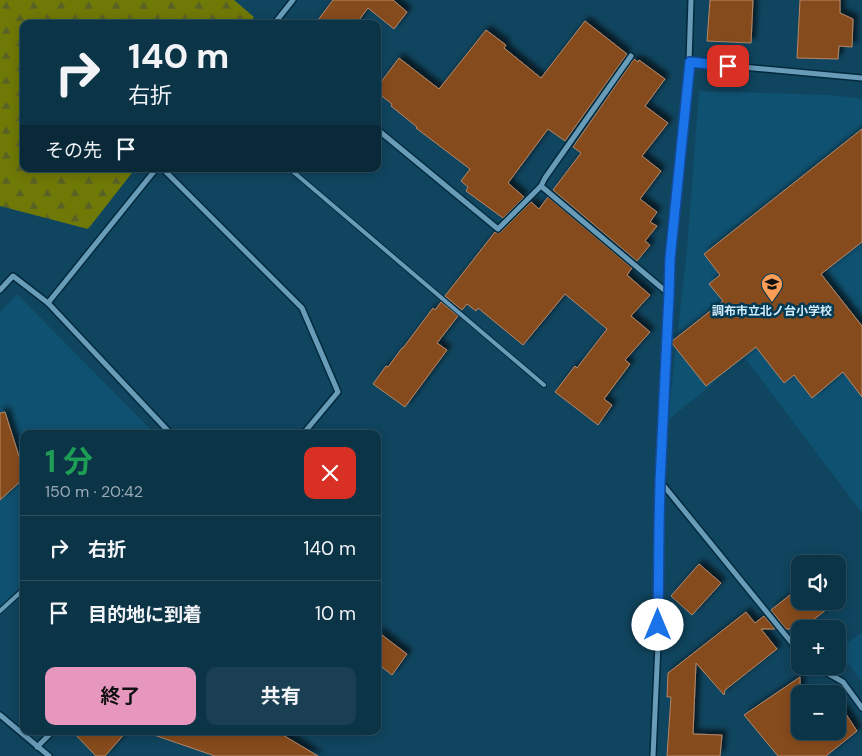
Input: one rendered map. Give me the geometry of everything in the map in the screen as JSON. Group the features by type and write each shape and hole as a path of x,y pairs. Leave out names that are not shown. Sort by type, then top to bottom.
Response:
{"street":[{"path":"277,20 293,0"},
{"path":"653,756 658,645 660,482 670,259 690,62 691,0"},
{"path":"381,132 498,229 542,186 545,178 631,56"},
{"path":"690,62 862,78"},
{"path":"48,303 154,172"},
{"path":"166,172 302,308 338,392 306,430"},
{"path":"542,186 669,294"},
{"path":"0,290 13,276 48,303 168,430"},
{"path":"660,482 791,642"},
{"path":"831,675 843,682 862,708"},
{"path":"0,715 20,732"},
{"path":"23,735 49,756"},
{"path":"37,747 50,735"}],"lane":[{"path":"294,172 544,385"},
{"path":"0,611 20,594"}],"shaded area":[{"name":"調布市立北ノ台小学校","path":"699,91 831,95 862,99 862,513 745,358 668,420 687,249"},
{"path":"17,294 151,430 20,430 20,588 0,606 0,312"},
{"path":"862,633 862,683 846,660 846,644"}],"green space":[{"path":"0,0 234,0 254,17 252,20 20,20 20,172 133,172 88,229 0,206"}],"building":[{"path":"333,0 393,0 407,12 394,29 368,8 359,20 318,20"},
{"path":"710,0 753,0 751,43 707,41"},
{"path":"800,0 840,0 840,13 853,19 852,47 839,46 838,59 797,58"},
{"path":"585,21 627,54 565,141 548,129 508,183 524,197 503,218 466,191 468,187 461,181 470,169 416,128 381,95 381,82 399,58 439,89 486,30 506,45 504,48 541,78"},
{"path":"634,59 638,62 639,60 665,79 645,106 668,123 642,156 661,171 640,199 657,212 650,222 657,226 645,241 650,245 637,261 553,190 581,153 573,147"},
{"path":"862,129 862,242 821,274 862,326 862,397 843,372 812,398 794,375 784,383 756,347 706,386 671,342 723,301 709,284 720,275 704,254"},
{"path":"548,197 632,268 627,275 650,295 631,316 650,332 625,360 630,364 604,399 612,405 598,425 555,392 575,366 577,368 607,329 565,294 523,345 478,308 476,311 467,304 462,310 445,296 495,232 501,232 531,202 539,209"},
{"path":"441,302 458,316 437,343 447,350 405,407 373,384 433,308 435,310"},
{"path":"5,412 20,459 20,482 0,500 0,413"},
{"path":"699,564 721,583 692,615 671,596"},
{"path":"791,594 791,610 826,610 813,620 791,620 791,629 786,629 771,610"},
{"path":"746,612 755,623 764,616 775,629 761,629 777,649 725,690 724,695 696,663 693,734 722,735 720,756 667,756 671,697 667,697 668,673"},
{"path":"381,634 407,654 392,675 381,666"},
{"path":"800,677 800,685 791,685 791,740 846,740 826,756 778,756 744,715"},
{"path":"846,714 857,731 846,740"},
{"path":"76,735 123,735 105,756 96,756"},
{"path":"154,735 283,735 318,756 215,756"}],"place":[{"name":"調布市立北ノ台小学校","path":"772,303"}],"route":[{"path":"658,625 660,482 670,259 690,62 728,66"}]}
